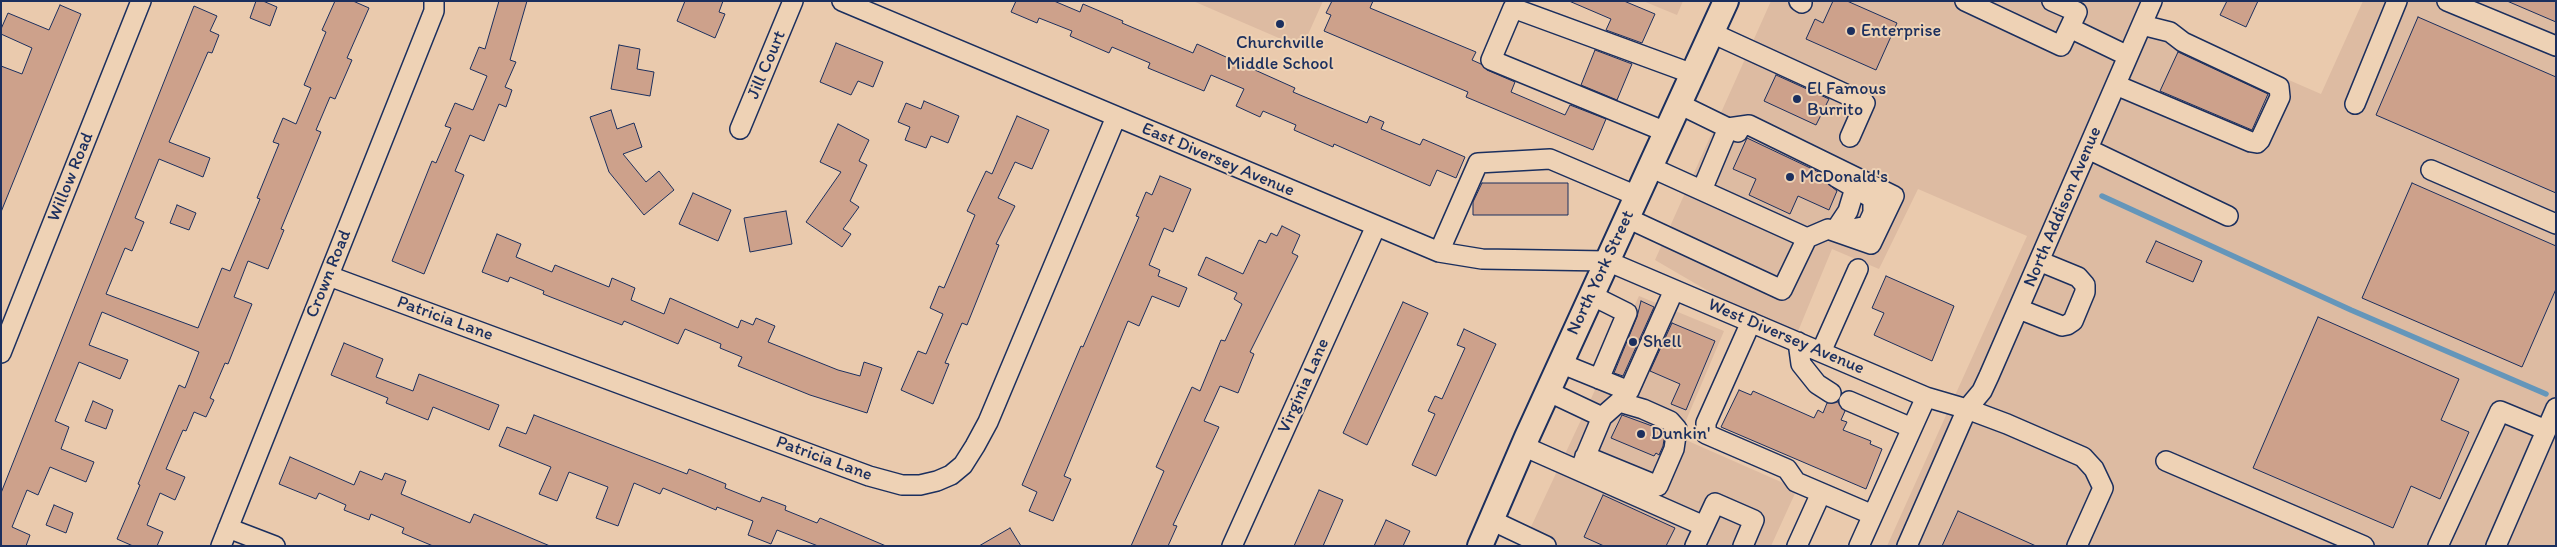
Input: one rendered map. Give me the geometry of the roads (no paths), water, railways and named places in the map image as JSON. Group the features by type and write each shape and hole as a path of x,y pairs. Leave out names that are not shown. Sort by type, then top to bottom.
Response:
{"main road":[{"name":"North York Street","path":"1480,546 1547,391 1726,1"}],"street":[{"name":"Willow Road","path":"1,353 140,1"},
{"name":"Crown Road","path":"221,546 434,11 434,1"},
{"name":"Jill Court","path":"740,129 793,1"},
{"name":"East Diversey Avenue","path":"842,1 1439,252 1482,259 1606,261"},
{"path":"1965,1 2061,46 2077,12 2052,1"},
{"name":"North Addison Avenue","path":"1907,546 1967,409 1982,391 2019,309 2152,1"},
{"path":"2355,104 2397,1"},
{"path":"2447,1 2556,46"},
{"path":"1666,132 1491,60 1513,8 1693,74"},
{"path":"2116,85 2250,142 2257,143 2280,97 2279,87 2183,42 2170,32 2142,25"},
{"path":"2070,28 2128,56"},
{"path":"1712,33 1865,103 1850,137"},
{"path":"1627,218 1782,290 1807,238 1833,228 1848,210 1855,188 1822,168 1728,128 1679,104"},
{"name":"Patricia Lane","path":"329,276 869,476 902,485 929,483 950,475 963,464 984,430 1116,117"},
{"path":"1728,128 1749,125 1894,196 1871,244 1833,228"},
{"path":"1702,190 1728,128"},
{"path":"2088,149 2228,216"},
{"path":"1439,252 1478,163 1550,158 1637,196"},
{"path":"1650,167 1807,238"},
{"path":"2431,170 2556,224"},
{"name":"Virginia Lane","path":"1232,546 1376,226"},
{"name":"West Diversey Avenue","path":"1606,261 1926,397 1967,409 2083,458 2094,469 2103,488 2077,546"},
{"path":"2019,309 2062,326 2067,326 2072,321 2085,292 2085,285 2078,277 2039,261"},
{"path":"1821,352 1858,268"},
{"path":"1560,363 1629,392 1674,290"},
{"path":"1591,295 1627,313 1599,379"},
{"path":"1751,322 1706,423 1706,434 1787,468 1796,482 1873,515"},
{"path":"1798,342 1800,364 1817,384 1831,393"},
{"path":"1547,391 1602,418"},
{"path":"1859,546 1926,397"},
{"path":"1849,401 1912,428"},
{"path":"1523,446 1658,486 1674,449 1677,429 1670,421 1643,409 1619,402 1602,418 1582,463"},
{"path":"2496,546 2556,408"},
{"path":"2438,546 2500,410 2546,430"},
{"path":"2166,461 2364,546"},
{"path":"1582,463 1704,526"},
{"path":"1797,546 1822,493"},
{"path":"1695,546 1715,503 1754,520 1743,546"},
{"path":"1491,520 1546,546"},
{"path":"228,528 275,546"}],"waterway":[{"path":"2102,196 2351,310 2546,394"}],"place":[{"name":"Churchville Middle School","path":"1280,24"},
{"name":"Enterprise","path":"1851,31"},
{"name":"El Famous Burrito","path":"1797,99"},
{"name":"McDonald's","path":"1790,177"},
{"name":"Shell","path":"1633,342"},
{"name":"Dunkin'","path":"1641,434"}]}
